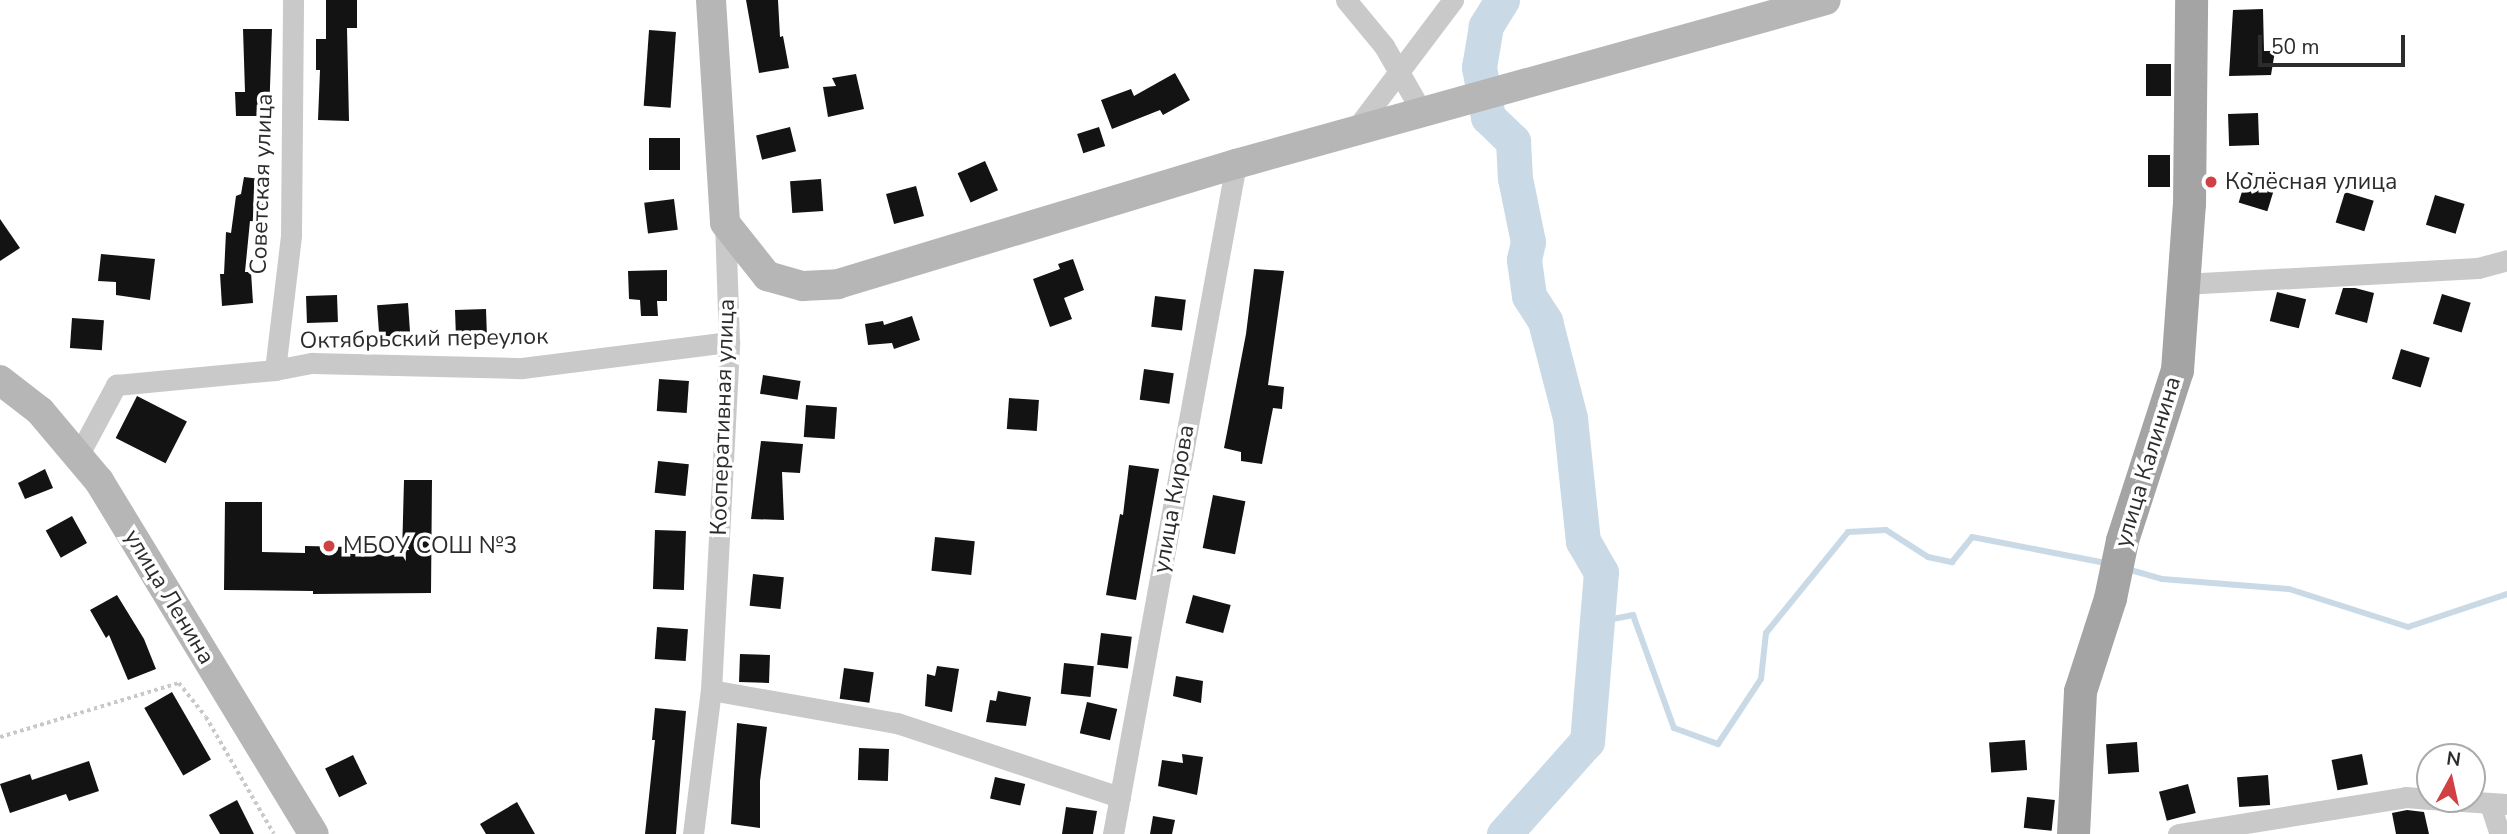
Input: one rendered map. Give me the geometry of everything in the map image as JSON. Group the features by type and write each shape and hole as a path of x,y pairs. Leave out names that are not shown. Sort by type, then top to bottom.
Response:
{"main road":[{"name":"улица Калинина","path":"2073,834 2080,691 2110,598 2122,540 2177,370 2189,204 2191,0"}],"street":[{"name":"Советская улица","path":"275,370 291,235 293,0"},
{"name":"Кооперативная улица","path":"693,834 711,690 729,342 725,223 711,0"},
{"path":"1346,0 1384,46 1427,111"},
{"path":"1355,130 1453,0"},
{"path":"725,223 767,276 803,286 838,284 1236,164 1826,0"},
{"name":"улица Кирова","path":"1113,834 1236,164"},
{"path":"2183,284 2478,268 2507,260"},
{"name":"Октябрьский переулок","path":"78,456 116,385 275,370 312,363 522,368 729,342"},
{"name":"улица Ленина","path":"0,380 40,411 99,481 314,834"},
{"path":"711,690 897,723 1120,797"},
{"path":"2178,834 2406,797 2416,798"},
{"path":"2499,804 2500,834"}],"path":[{"path":"0,737 179,683 206,718 274,834"}],"building":[{"path":"326,0 357,0 357,28 347,28 349,121 318,120 320,70 316,70 316,39 326,39"},
{"path":"746,0 778,0 780,37 783,36 789,68 759,73"},
{"path":"2263,9 2264,51 2275,51 2271,75 2229,76 2233,10"},
{"path":"243,29 272,29 269,116 236,116 235,92 245,92"},
{"path":"649,30 676,32 671,108 644,106"},
{"path":"2146,64 2171,64 2171,96 2146,96"},
{"path":"1175,73 1190,100 1163,115 1160,110 1112,129 1101,100 1131,89 1134,96"},
{"path":"856,74 864,109 828,117 823,87 836,86 832,78"},
{"path":"2258,113 2259,145 2229,146 2228,114"},
{"path":"790,127 796,151 762,160 756,135"},
{"path":"1099,127 1105,146 1083,153 1077,134"},
{"path":"649,138 680,138 680,170 649,170"},
{"path":"2148,155 2170,155 2170,187 2148,187"},
{"path":"985,161 998,190 971,202 958,173"},
{"path":"2248,172 2277,181 2267,211 2239,203"},
{"path":"244,177 270,180 264,222 250,221 245,272 251,272 253,303 222,306 220,274 224,274 226,232 231,233 236,196 241,194"},
{"path":"821,179 823,211 792,213 790,181"},
{"path":"916,186 924,216 894,224 886,194"},
{"path":"2345,192 2374,201 2364,231 2336,223"},
{"path":"2435,195 2465,204 2456,234 2426,225"},
{"path":"674,199 678,230 648,233 644,203"},
{"path":"0,219 20,248 0,261"},
{"path":"101,254 155,259 150,300 116,295 116,282 98,281"},
{"path":"1073,259 1084,290 1064,298 1072,319 1050,327 1033,279 1060,269 1058,264"},
{"path":"1254,269 1284,271 1268,385 1284,387 1282,409 1273,408 1262,464 1241,461 1241,452 1224,448 1246,334"},
{"path":"667,270 667,301 657,301 658,316 641,316 640,300 629,299 628,271"},
{"path":"2343,288 2374,293 2367,323 2335,314"},
{"path":"2277,292 2306,299 2299,328 2270,321"},
{"path":"2442,294 2471,303 2462,332 2433,324"},
{"path":"337,295 338,322 307,323 306,296"},
{"path":"1155,296 1186,300 1182,331 1151,327"},
{"path":"408,303 410,335 379,337 377,305"},
{"path":"486,309 487,340 456,341 455,310"},
{"path":"912,316 920,340 894,349 892,343 868,345 865,324 883,321 884,325"},
{"path":"72,318 104,320 102,350 70,348"},
{"path":"2401,349 2430,358 2421,387 2392,379"},
{"path":"1144,369 1174,373 1169,404 1140,400"},
{"path":"763,375 801,381 798,400 760,394"},
{"path":"659,379 689,381 687,413 657,411"},
{"path":"137,396 187,421 166,463 116,438"},
{"path":"1009,398 1039,400 1037,431 1007,429"},
{"path":"806,405 837,407 835,439 804,437"},
{"path":"761,441 803,444 800,473 782,472 784,520 751,519"},
{"path":"658,461 689,464 685,496 655,493"},
{"path":"1129,465 1159,469 1136,600 1106,595 1120,514 1123,515"},
{"path":"45,469 53,488 25,499 18,483"},
{"path":"404,480 432,480 431,593 313,594 313,591 224,590 225,502 262,502 262,552 305,553 305,546 352,547 351,554 402,555"},
{"path":"1213,495 1245,501 1235,554 1203,548"},
{"path":"72,516 87,543 61,558 46,531"},
{"path":"655,530 686,531 684,590 653,589"},
{"path":"935,537 975,541 971,575 931,571"},
{"path":"753,574 784,577 780,609 750,606"},
{"path":"117,595 144,639 156,669 128,680 109,635 106,638 90,610"},
{"path":"1193,595 1231,605 1223,633 1185,623"},
{"path":"657,627 688,629 686,661 655,659"},
{"path":"1101,633 1132,637 1128,669 1097,665"},
{"path":"740,654 770,655 769,683 739,682"},
{"path":"1064,663 1094,666 1091,697 1061,694"},
{"path":"937,666 959,669 952,712 925,706 927,674 935,676"},
{"path":"844,668 874,672 869,703 840,699"},
{"path":"1176,676 1203,681 1201,703 1173,696"},
{"path":"998,691 1031,697 1026,726 986,722 990,700 996,701"},
{"path":"172,692 211,760 183,776 144,708"},
{"path":"1087,702 1117,709 1110,740 1080,733"},
{"path":"655,708 686,711 676,834 645,834 655,740 652,740"},
{"path":"737,723 767,727 760,781 760,828 731,824"},
{"path":"2025,740 2027,770 1991,772 1989,743"},
{"path":"2137,742 2139,772 2108,774 2106,744"},
{"path":"859,748 889,749 888,781 858,780"},
{"path":"1182,754 1203,757 1197,795 1158,786 1162,760 1183,763"},
{"path":"2362,754 2368,784 2337,790 2332,760"},
{"path":"353,755 367,784 339,797 325,769"},
{"path":"89,761 99,791 69,801 66,794 10,813 0,784 30,774 32,780"},
{"path":"2268,775 2270,805 2239,807 2237,777"},
{"path":"995,777 1025,784 1020,805 990,798"},
{"path":"2188,784 2196,813 2167,821 2159,792"},
{"path":"2027,797 2055,800 2052,831 2024,828"},
{"path":"237,800 254,834 220,834 209,815"},
{"path":"517,802 535,834 486,834 480,824"},
{"path":"1066,807 1097,811 1093,834 1062,834"},
{"path":"2407,810 2424,813 2429,834 2396,834 2392,813"},
{"path":"1153,816 1175,820 1172,834 1150,834"}],"waterway":[{"path":"1502,0 1486,26 1479,67 1488,117 1513,141 1515,178 1528,242 1524,260 1529,296 1545,321 1570,418 1583,541 1601,572 1587,741 1504,834"},
{"path":"1597,622 1633,615 1674,728 1718,744 1761,679 1766,633 1848,532 1886,530 1928,557 1952,562 1972,537 2106,563"},
{"path":"2127,569 2162,579 2289,589 2408,627 2507,594"}],"place":[{"name":"Колёсная улица","path":"2211,182"},
{"name":"МБОУ СОШ №3","path":"329,546"}]}
